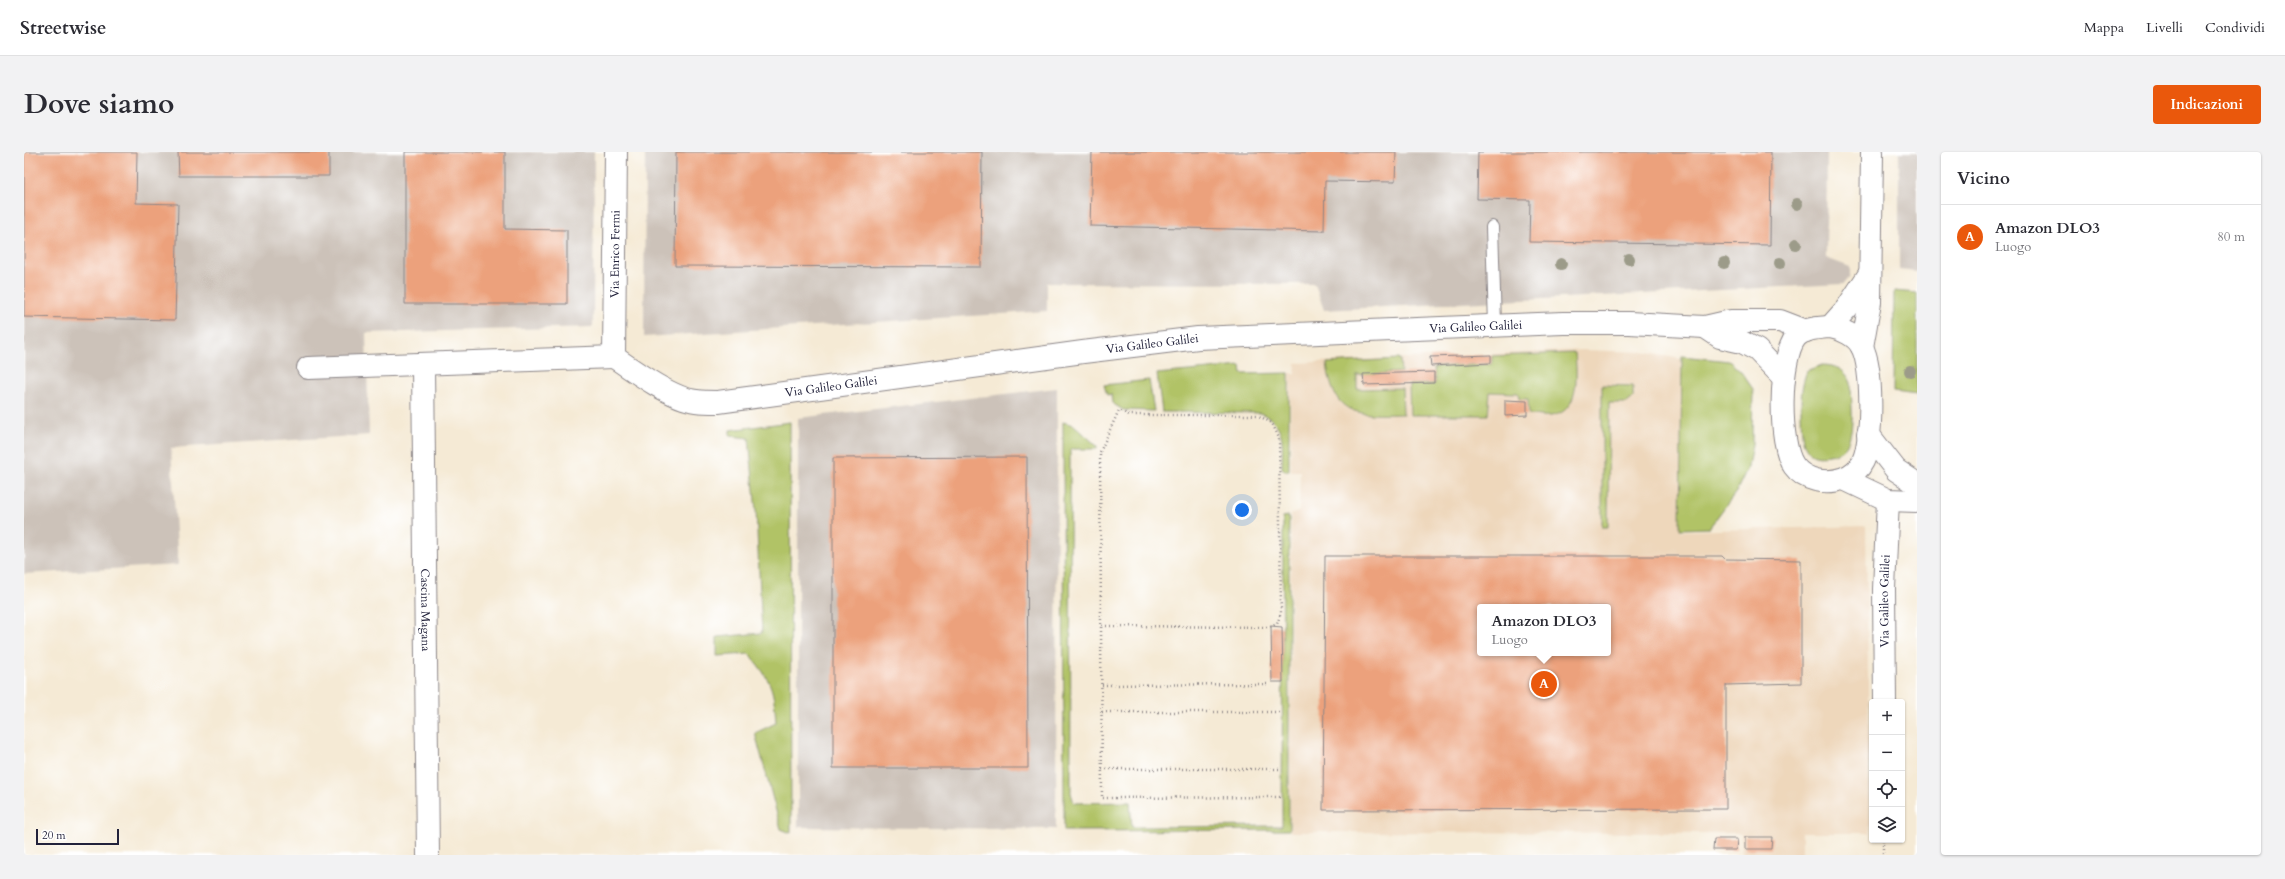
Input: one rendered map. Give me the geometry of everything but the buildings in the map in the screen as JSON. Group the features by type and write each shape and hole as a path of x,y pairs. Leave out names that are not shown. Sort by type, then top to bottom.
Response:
{"street":[{"name":"Via Enrico Fermi","path":"614,357 616,152"},
{"path":"1844,479 1855,472 1867,449 1869,377 1862,347 1870,302 1872,152"},
{"path":"1830,327 1847,308 1870,273"},
{"path":"1705,327 1731,321 1780,321 1806,330 1830,327 1842,330 1862,347"},
{"name":"Via Galileo Galilei","path":"614,357 642,376 668,390 694,401 718,402 1083,352 1198,338 1495,325 1630,323 1705,327"},
{"path":"1705,327 1720,337 1742,342 1757,350 1784,378"},
{"path":"1806,330 1797,336 1791,346 1784,378 1783,423 1793,465 1804,476 1817,480 1844,479 1888,500 1917,501"},
{"path":"308,368 614,357"},
{"name":"Cascina Magana","path":"422,364 428,855"},
{"path":"1868,434 1896,470 1917,484"},
{"name":"Via Galileo Galilei","path":"1885,699 1884,589 1885,527 1888,500"}],"lane":[{"path":"1492,227 1495,325"}],"path":[{"path":"1102,626 1269,627 1277,624 1281,612 1280,438 1272,423 1257,415 1136,416 1129,415 1120,410 1100,452 1102,798 1281,797"},
{"path":"1102,685 1267,684"},
{"path":"1102,712 1282,712"},
{"path":"1102,769 1281,769"},
{"path":"1883,843 1883,855"}],"shaded area":[{"path":"24,152 594,152 593,327 366,333 369,435 171,448 178,565 24,574"},
{"path":"645,152 1827,152 1826,258 1850,267 1850,276 1843,284 1324,310 1315,284 1047,283 1047,311 644,337"},
{"path":"1899,152 1917,152 1917,272 1899,270"},
{"path":"1582,350 1642,352 1681,359 1681,531 1866,526 1869,833 1802,833 1802,854 1742,853 1741,833 1290,832 1291,515 1299,511 1300,471 1291,471 1290,373 1295,373 1296,363"},
{"path":"1057,388 1056,829 798,827 798,418"}],"green space":[{"path":"1894,291 1917,293 1917,395 1893,392"},
{"path":"1575,353 1575,392 1567,408 1560,413 1551,416 1529,415 1528,399 1519,399 1518,393 1490,392 1488,415 1410,415 1409,385 1435,384 1434,367 1492,364 1492,356"},
{"path":"1682,356 1729,361 1741,372 1753,389 1752,444 1748,467 1736,492 1709,528 1680,529"},
{"path":"1400,359 1401,372 1357,375 1357,389 1402,388 1403,414 1360,413 1350,409 1342,403 1335,394 1330,381 1327,363"},
{"path":"1822,365 1836,367 1849,378 1851,383 1852,421 1850,435 1845,447 1835,454 1819,456 1812,454 1807,450 1804,444 1802,437 1801,402 1802,387 1807,371"},
{"path":"1241,366 1242,374 1289,373 1289,471 1285,471 1282,468 1281,435 1275,423 1269,417 1260,413 1162,412 1157,374"},
{"path":"1149,380 1154,411 1123,410 1112,403 1111,394 1107,395 1104,385"},
{"path":"1602,385 1633,386 1633,398 1627,403 1609,403 1608,527 1602,527"},
{"path":"790,422 791,833 781,829 755,733 776,723 773,693 763,671 749,654 717,656 717,637 762,633 756,511 749,438 730,436 730,430"},
{"path":"1063,422 1074,425 1097,446 1097,449 1070,449 1071,793 1074,803 1130,802 1132,827 1282,826 1283,517 1289,516 1289,830 1064,831"}],"place":[{"name":"Amazon DLO3","path":"1544,684"}]}
